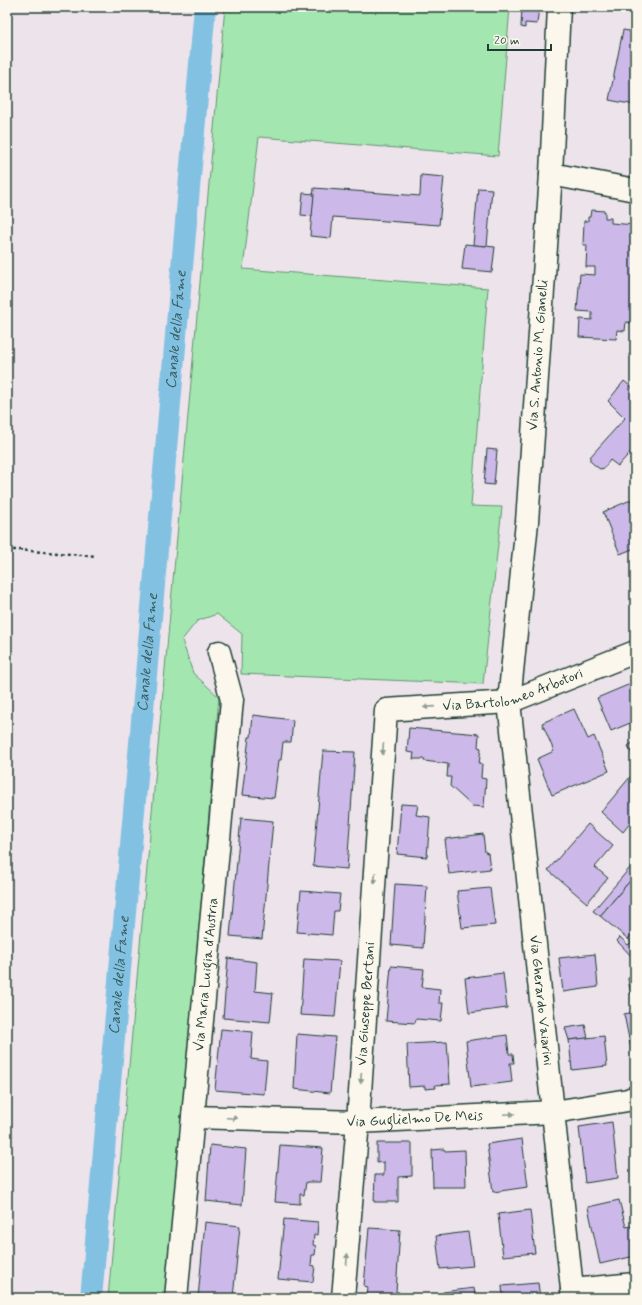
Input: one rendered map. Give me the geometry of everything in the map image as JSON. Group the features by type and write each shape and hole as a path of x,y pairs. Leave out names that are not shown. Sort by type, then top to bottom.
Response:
{"street":[{"name":"Via S. Antonio M. Gianelli","path":"509,702 526,522 551,174 559,7"},
{"path":"551,174 635,190"},
{"name":"Via Maria Luigia d'Austria","path":"176,1298 232,700 219,652"},
{"name":"Via Bartolomeo Arbotori","path":"386,710 509,702 635,652"},
{"name":"Via Gherardo Vaiarini","path":"509,702 554,1112 572,1294"},
{"name":"Via Giuseppe Bertani","path":"343,1298 358,1122 386,710"},
{"name":"Via Guglielmo De Meis","path":"193,1117 358,1122 554,1112 628,1100 635,1097"},
{"path":"572,1294 635,1284"}],"path":[{"path":"7,550 96,556"}],"green space":[{"path":"225,7 510,7 498,156 259,137 243,269 488,288 471,506 502,507 483,684 241,674 242,634 217,614 197,621 182,640 193,673 219,697 167,1298 108,1298"}],"building":[{"path":"522,7 539,7 537,24 525,23 525,28 521,27"},
{"path":"623,30 635,32 635,105 609,100"},
{"path":"421,175 444,177 439,225 333,217 331,238 310,236 314,188 420,196"},
{"path":"478,188 492,189 487,246 473,245"},
{"path":"303,193 314,194 312,216 301,215"},
{"path":"591,210 605,211 605,218 611,218 611,223 635,225 635,293 632,323 626,322 625,331 617,330 616,339 579,337 580,319 592,320 592,312 577,311 580,274 595,275 595,267 586,267 587,245 583,245 584,221 588,221"},
{"path":"465,244 495,247 492,272 462,269"},
{"path":"624,381 635,390 635,447 618,466 610,460 604,468 600,469 590,461 590,457 625,418 608,401"},
{"path":"487,449 497,450 494,485 484,484"},
{"path":"635,498 635,548 620,554 603,512"},
{"path":"635,682 635,721 611,731 597,698"},
{"path":"574,709 588,739 594,736 609,771 552,795 537,759 554,751 542,723"},
{"path":"253,715 293,720 291,742 283,742 274,798 242,795"},
{"path":"409,728 479,734 478,747 481,748 479,764 482,764 481,778 486,779 484,807 472,806 450,786 451,777 447,777 448,764 424,761 424,759 413,759 414,753 407,752"},
{"path":"635,741 635,756 633,756 628,746"},
{"path":"323,751 355,752 347,869 313,866"},
{"path":"635,771 635,817 623,832 601,812"},
{"path":"401,804 418,805 416,815 430,817 427,857 397,854"},
{"path":"241,818 273,821 262,939 230,936"},
{"path":"588,824 613,846 595,867 608,878 587,903 548,870"},
{"path":"483,834 485,852 488,853 490,869 449,874 445,839"},
{"path":"635,862 635,875 600,916 593,911"},
{"path":"635,875 635,931 628,939 600,916"},
{"path":"395,884 427,886 423,948 391,945"},
{"path":"490,888 495,925 462,928 457,891"},
{"path":"301,891 340,894 338,911 334,911 332,935 297,932"},
{"path":"635,931 635,960 617,941 620,937 628,945 632,942 628,939"},
{"path":"595,954 598,987 563,992 559,958"},
{"path":"228,958 257,962 255,991 273,993 270,1022 223,1018"},
{"path":"304,959 340,961 335,1017 300,1015"},
{"path":"391,966 424,969 422,987 440,989 439,1003 443,1003 441,1021 416,1019 415,1023 386,1021"},
{"path":"503,973 507,1008 469,1013 465,978"},
{"path":"635,977 635,994 631,994 628,978"},
{"path":"635,1012 635,1059 633,1059 624,1014"},
{"path":"585,1025 588,1038 569,1040 565,1028"},
{"path":"221,1029 253,1032 251,1059 267,1061 264,1094 215,1090"},
{"path":"297,1034 335,1037 330,1093 294,1089"},
{"path":"507,1035 509,1054 513,1054 514,1063 510,1063 512,1082 471,1087 466,1041"},
{"path":"604,1036 607,1066 572,1070 569,1040"},
{"path":"447,1042 450,1084 435,1085 436,1088 425,1089 425,1086 409,1087 407,1044"},
{"path":"612,1122 618,1178 585,1183 579,1127"},
{"path":"522,1139 528,1187 493,1192 487,1144"},
{"path":"377,1143 412,1143 412,1176 398,1177 398,1202 374,1202 375,1175 384,1175 384,1162 377,1163"},
{"path":"210,1145 246,1149 242,1205 206,1201"},
{"path":"280,1145 323,1148 320,1182 306,1182 304,1195 300,1194 300,1204 275,1202"},
{"path":"444,1149 445,1151 465,1150 466,1187 433,1187 432,1150"},
{"path":"619,1200 626,1227 635,1225 635,1256 600,1264 588,1207"},
{"path":"530,1210 535,1253 503,1256 498,1214"},
{"path":"284,1219 318,1222 317,1235 314,1235 313,1245 316,1246 315,1255 312,1255 311,1265 315,1266 313,1282 278,1279"},
{"path":"205,1222 240,1226 233,1298 198,1298"},
{"path":"369,1228 400,1230 396,1292 399,1292 398,1298 367,1298 368,1287 364,1286"},
{"path":"468,1232 473,1266 440,1269 436,1236"},
{"path":"538,1283 540,1298 503,1298 502,1286"},
{"path":"474,1288 475,1296 486,1295 486,1298 444,1298 443,1292"}],"waterway":[{"name":"Canale della Fame","path":"91,1298 205,7"}]}
